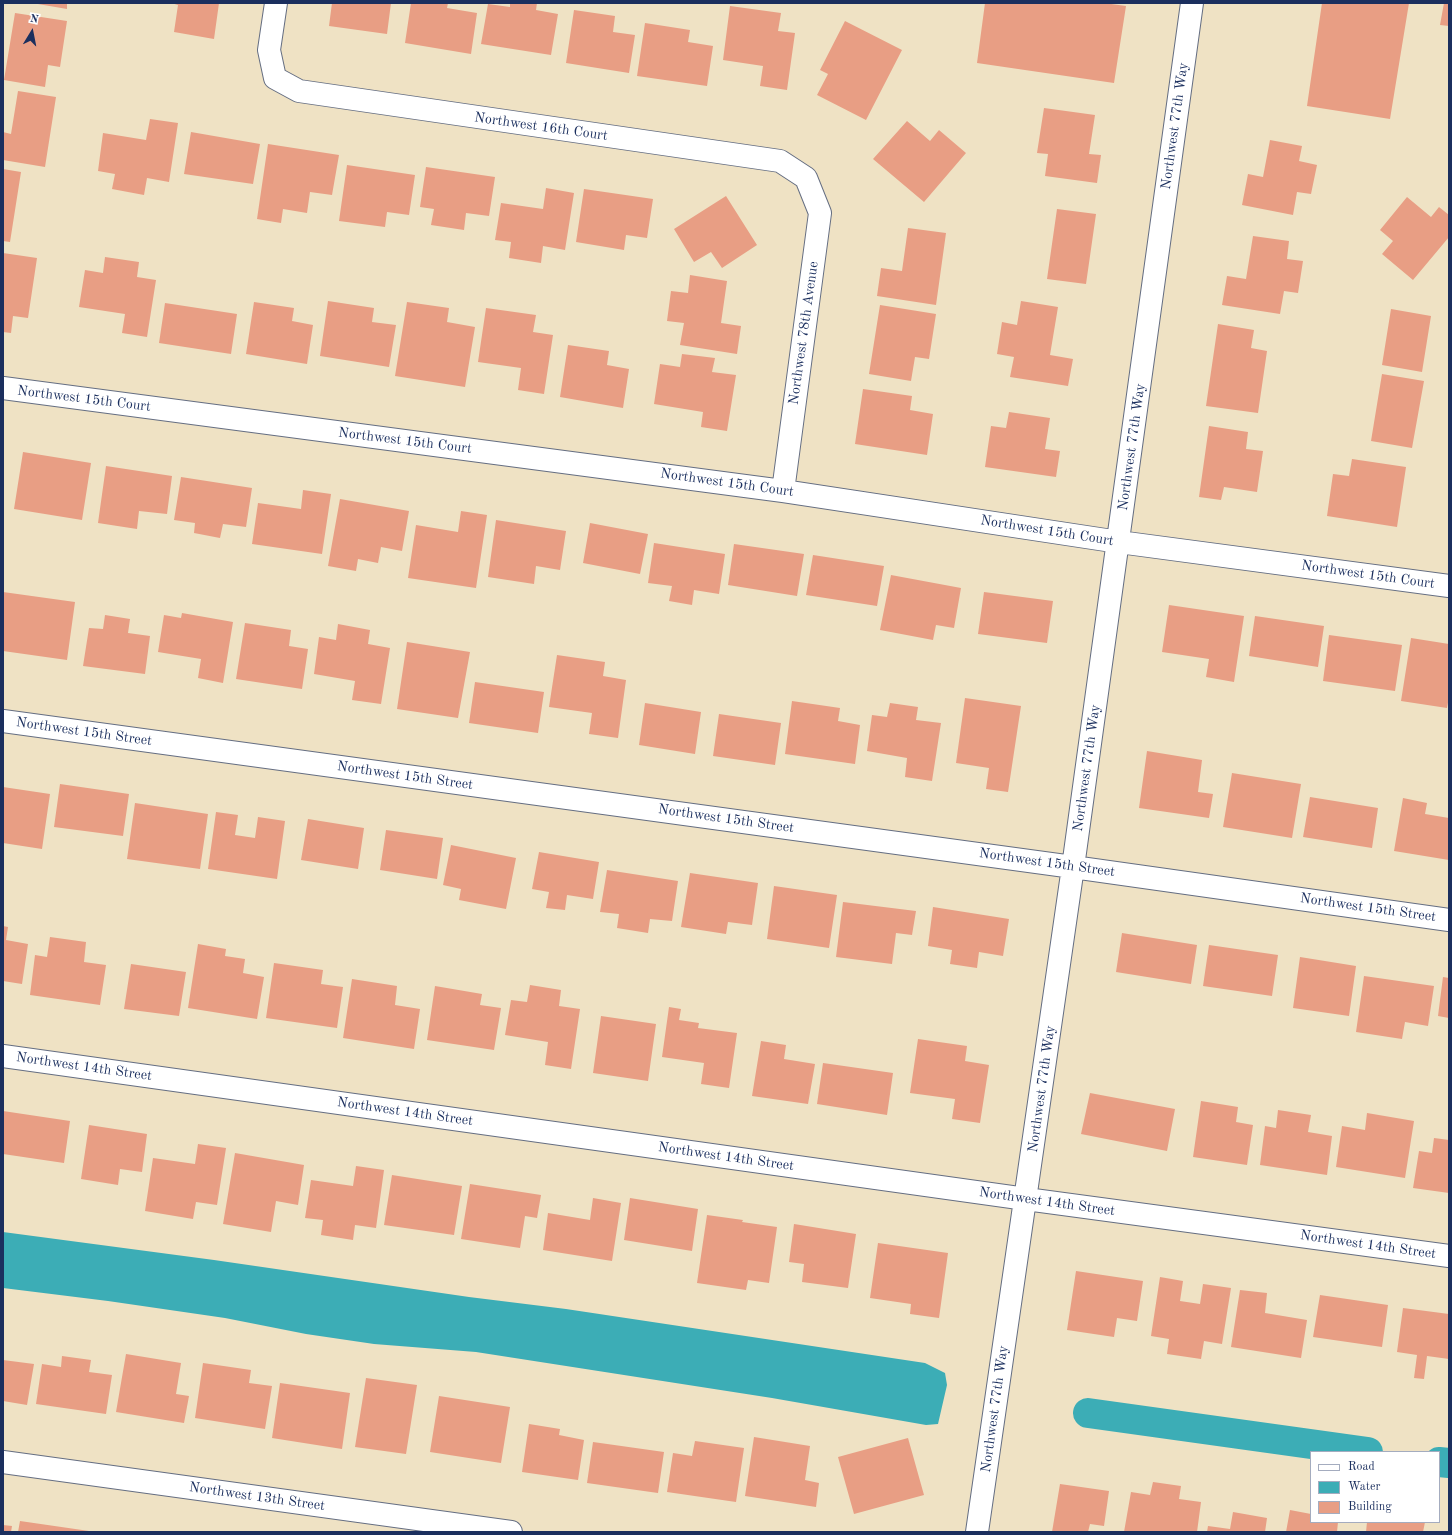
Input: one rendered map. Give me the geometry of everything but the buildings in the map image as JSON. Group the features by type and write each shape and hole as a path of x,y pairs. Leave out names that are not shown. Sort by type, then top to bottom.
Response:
{"street":[{"name":"Northwest 16th Court","path":"276,3 269,50 275,78 299,91 780,161 806,178"},
{"name":"Northwest 77th Way","path":"977,1532 1026,1199 1119,542 1192,3"},
{"name":"Northwest 78th Avenue","path":"783,491 820,213 806,178"},
{"name":"Northwest 15th Court","path":"3,388 783,491 1119,542 1449,586"},
{"name":"Northwest 15th Street","path":"3,721 1073,866 1449,920"},
{"name":"Northwest 14th Street","path":"3,1056 1026,1199 1449,1256"},
{"name":"Northwest 13th Street","path":"3,1462 511,1532"}],"water":[{"path":"3,1232 214,1260 469,1297 566,1309 925,1363 945,1373 947,1385 938,1424 926,1425 772,1398 476,1352 374,1344 306,1334 225,1318 3,1288"}],"waterway":[{"path":"1088,1413 1361,1451"},
{"path":"1440,1462 1449,1463"}]}
